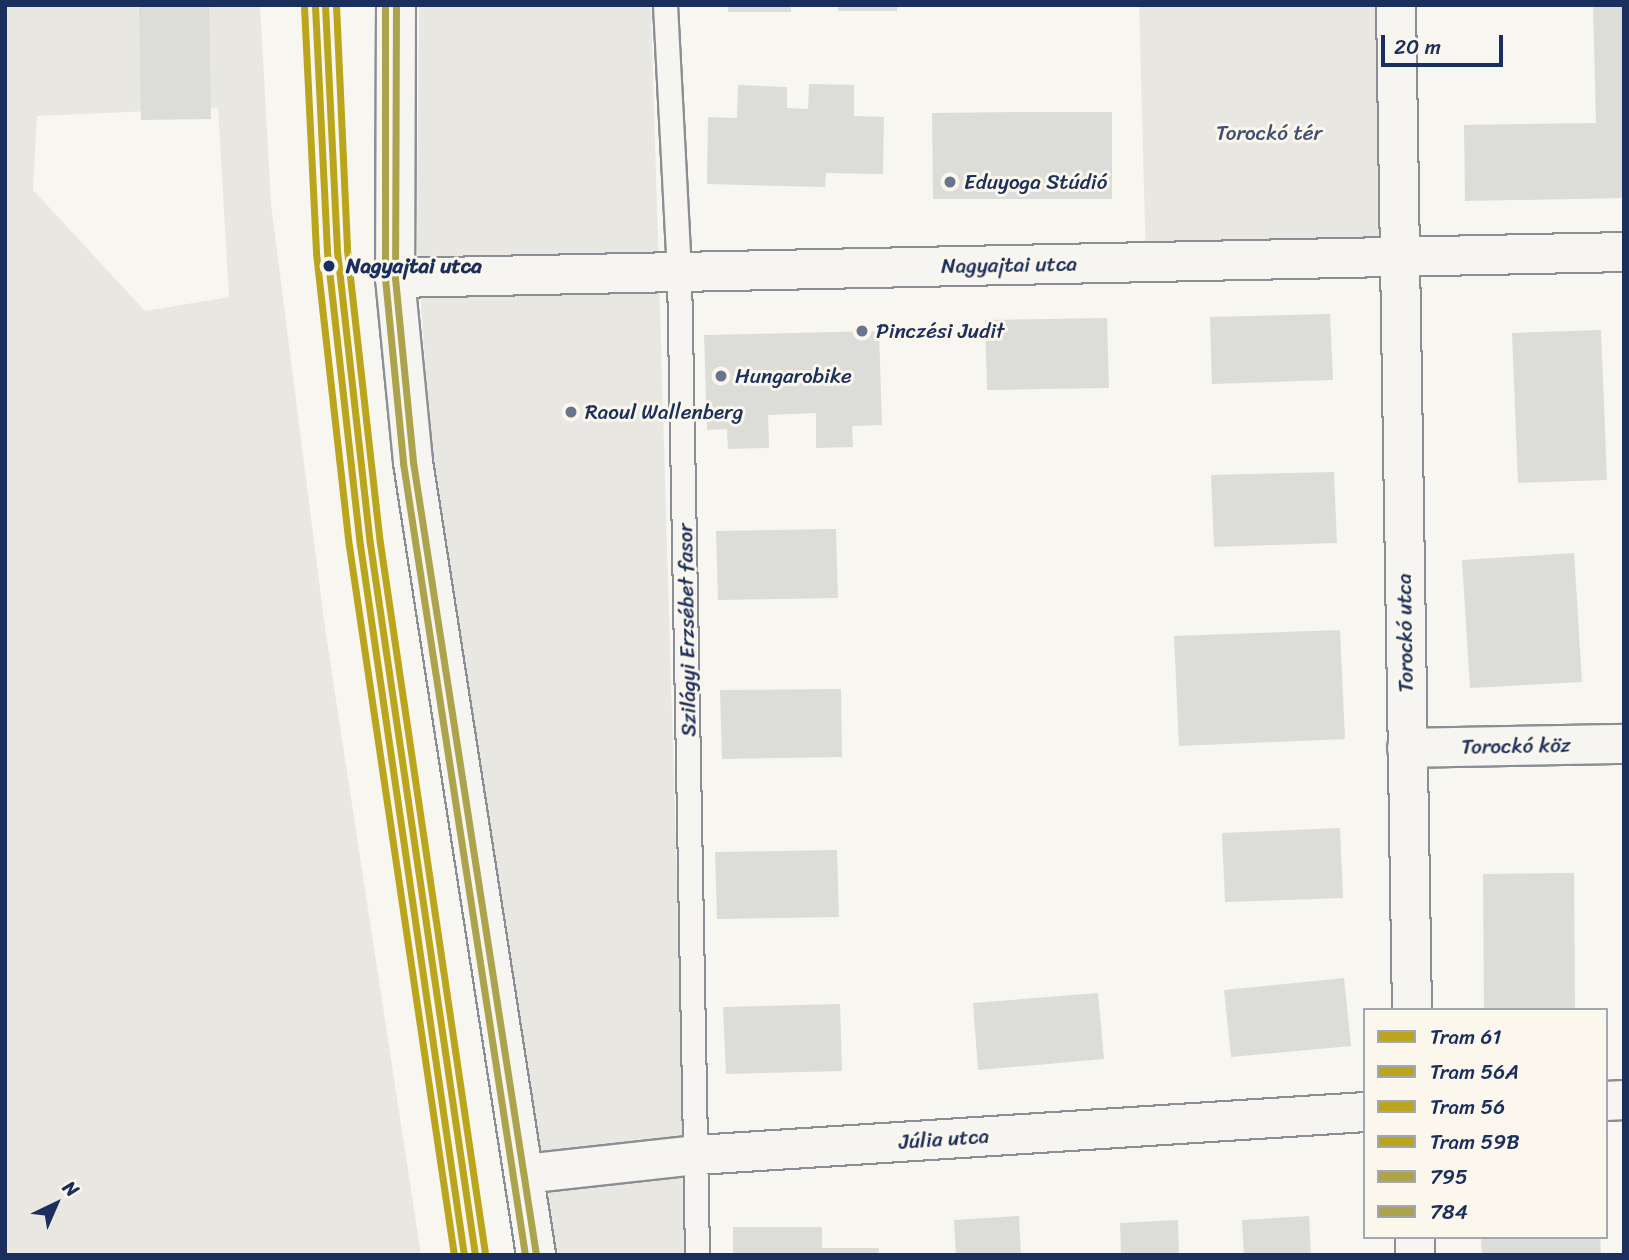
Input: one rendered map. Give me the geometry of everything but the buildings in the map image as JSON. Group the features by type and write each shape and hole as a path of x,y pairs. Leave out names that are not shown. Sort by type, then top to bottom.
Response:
{"street":[{"path":"396,5 395,278 413,462 536,1255"},
{"path":"1395,5 1397,257"},
{"name":"Nagyajtai utca","path":"395,278 1624,252"},
{"name":"Torockó utca","path":"1397,257 1412,1008"},
{"name":"Torockó köz","path":"1407,748 1624,744"},
{"name":"Júlia utca","path":"524,1174 697,1155 1363,1112"}],"lane":[{"name":"Szilágyi Erzsébet fasor","path":"665,5 679,272 698,1255"}],"green space":[{"path":"5,5 260,5 271,204 325,628 421,1255 5,1255","holes":["218,108 229,297 145,311 33,190 37,116"]},
{"path":"419,5 651,5 688,1255 549,1255 433,475 417,246"},
{"name":"Torockó tér","path":"1139,5 1396,5 1397,257 1146,262"}],"tram line":[{"name":"61","path":"325,5 337,251 370,544 475,1255"},
{"name":"56","path":"336,5 347,250 380,543 485,1253"},
{"name":"59B","path":"304,6 316,253 349,546 454,1255"},
{"name":"56A","path":"315,6 327,252 360,545 464,1255"}],"transit line":[{"name":"784","path":"385,5 385,278 403,463 525,1255"},
{"name":"795","path":"396,5 395,278 413,462 536,1255"}],"place":[{"name":"Eduyoga Stúdió","path":"950,182"},
{"name":"Nagyajtai utca","path":"329,266"},
{"name":"Pinczési Judit","path":"862,331"},
{"name":"Hungarobike","path":"721,376"},
{"name":"Raoul Wallenberg","path":"571,412"}]}
